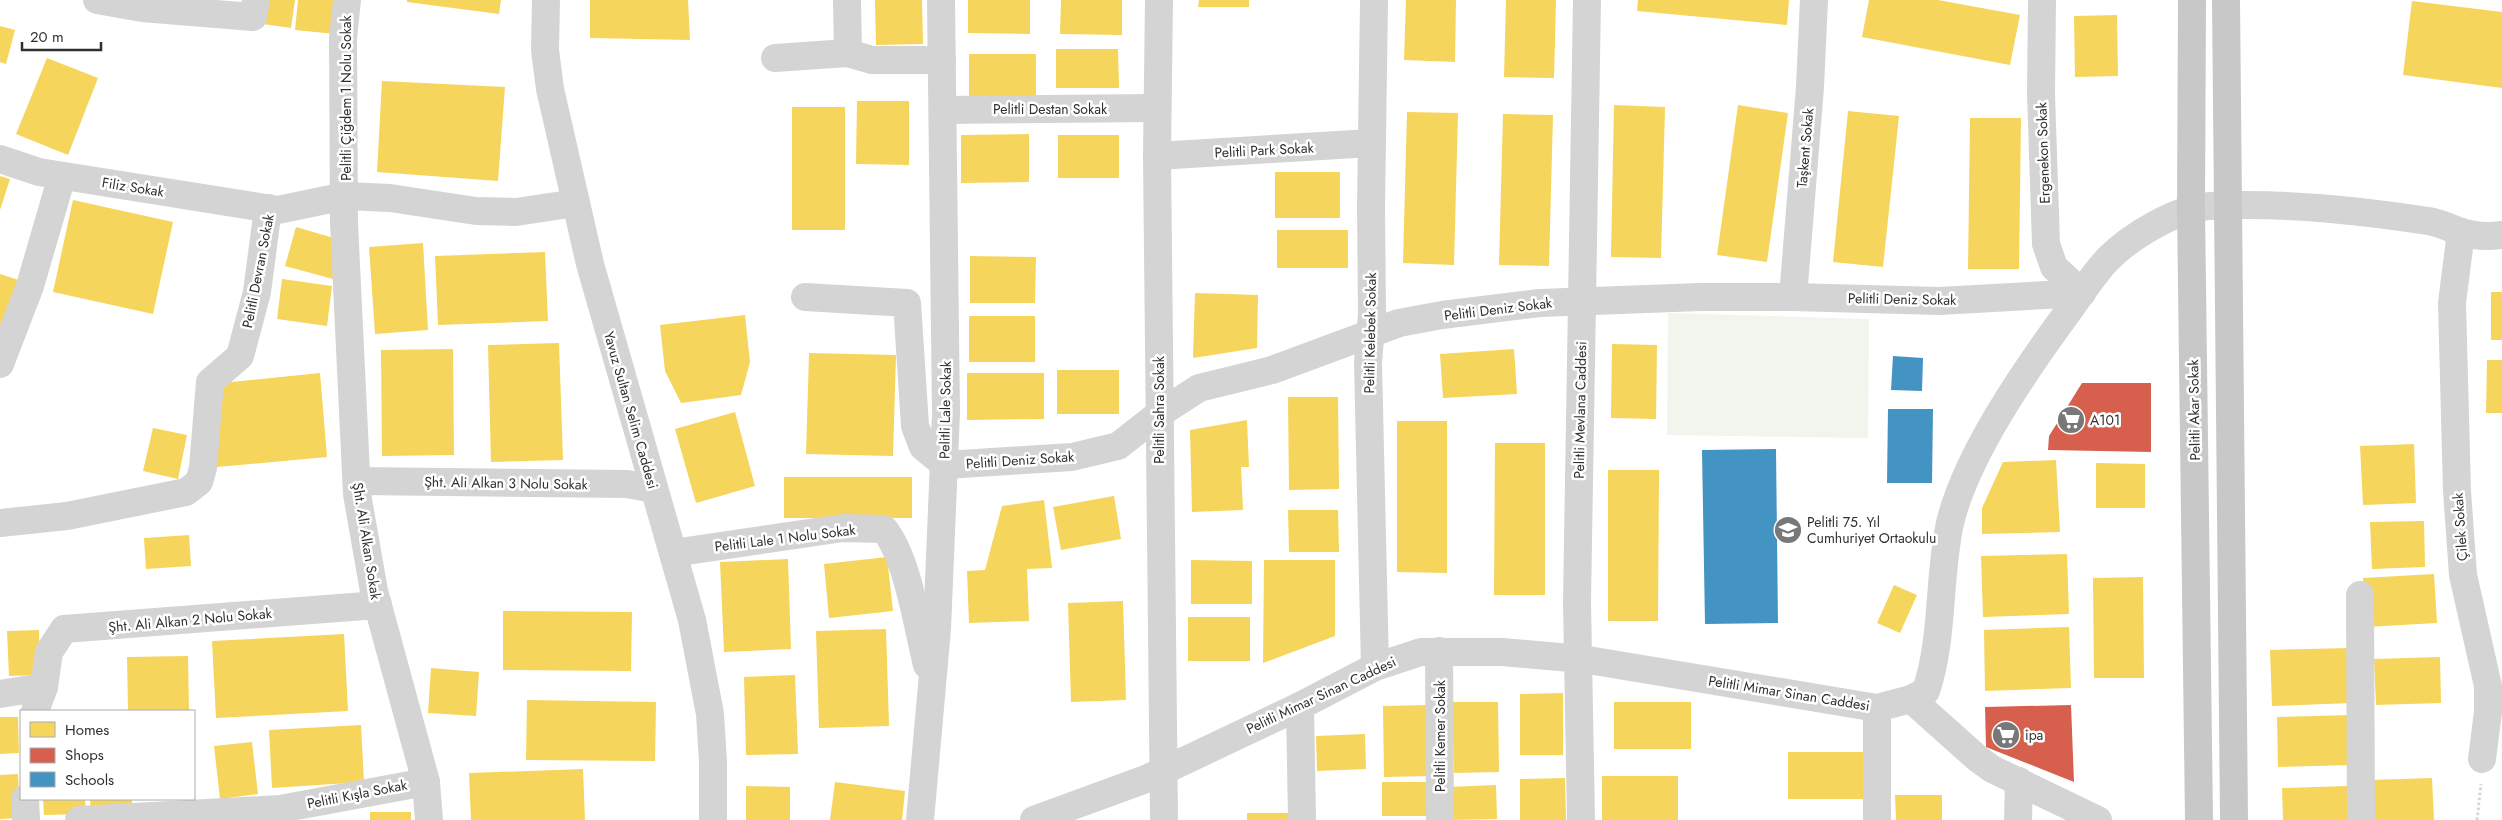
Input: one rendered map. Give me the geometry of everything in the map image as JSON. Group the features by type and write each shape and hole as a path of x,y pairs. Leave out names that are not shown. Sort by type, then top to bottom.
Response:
{"main road":[{"name":"Pelitli Akar Sokak","path":"2192,0 2192,209 2199,820"},
{"path":"2226,0 2234,820"}],"street":[{"path":"97,0 142,8 254,17 256,0"},
{"name":"Pelitli Çiğdem 1 Nolu Sokak","path":"345,196 343,47 347,0"},
{"name":"Yavuz Sultan Selim Caddesi","path":"546,0 545,50 550,89 590,264 692,620 710,714 713,762 713,820"},
{"path":"847,0 848,53"},
{"name":"Pelitli Lale Sokak","path":"920,820 932,683 945,465 946,375 941,0"},
{"name":"Pelitli Sahra Sokak","path":"1159,0 1157,156 1164,820"},
{"name":"Pelitli Kelebek Sokak","path":"1374,0 1368,372 1375,666"},
{"name":"Pelitli Mevlana Caddesi","path":"1581,820 1576,602 1587,0"},
{"name":"Taşkent Sokak","path":"1793,297 1810,86 1814,0"},
{"name":"Ergenekon Sokak","path":"2042,0 2041,94 2046,244 2054,267 2082,293"},
{"path":"776,58 848,53 872,60 942,60"},
{"name":"Pelitli Destan Sokak","path":"943,110 1157,108"},
{"name":"Pelitli Park Sokak","path":"1157,156 1371,143"},
{"name":"Filiz Sokak","path":"0,159 39,172 268,208"},
{"path":"3,348 30,286 62,176"},
{"name":"Pelitli Devran Sokak","path":"0,523 66,516 186,492 199,482 204,455 210,382 240,356 256,292 268,208 278,210 345,196 390,198 476,211 516,212 576,203"},
{"name":"Şht. Ali Alkan Sokak","path":"345,196 344,223 357,481 378,605 426,782 429,820"},
{"name":"Pelitli Mimar Sinan Caddesi","path":"1037,819 1163,770 1300,706 1375,666 1406,655 1439,651 1502,652 1578,659 1877,708 1911,699 1926,691 1930,680 1938,631 1950,524 1957,500 1977,454 2020,382 2082,293 2110,257 2173,215 2192,209 2229,206 2305,206 2432,221 2461,232 2481,236 2502,236"},
{"name":"Çilek Sokak","path":"2461,232 2452,303 2457,491 2464,575 2488,686 2495,702 2482,759"},
{"name":"Pelitli Deniz Sokak","path":"945,465 1072,457 1118,446 1159,414 1199,388 1272,370 1400,323 1442,315 1540,303 1582,301 1793,297 1939,301 2082,293"},
{"path":"805,297 907,303 915,426 923,447 945,465"},
{"name":"Şht. Ali Alkan 3 Nolu Sokak","path":"357,481 627,484 654,489"},
{"name":"Pelitli Lale 1 Nolu Sokak","path":"672,553 843,528 884,528 895,542 932,683"},
{"path":"2360,595 2361,820"},
{"name":"Şht. Ali Alkan 2 Nolu Sokak","path":"39,699 49,652 64,630 378,605"},
{"name":"Pelitli Kemer Sokak","path":"1439,651 1440,820"},
{"path":"0,694 39,699"},
{"path":"1911,699 1992,769 2098,820"},
{"path":"1300,706 1302,820"},
{"path":"1877,708 1877,820"},
{"path":"2018,820 2019,781"},
{"name":"Pelitli Kışla Sokak","path":"79,820 281,814 426,782"},
{"path":"26,800 26,820"}],"path":[{"path":"2477,820 2482,759"}],"shaded area":[{"path":"1668,313 1869,319 1868,438 1667,435"}],"building: Homes":[{"path":"266,0 295,0 291,28 263,24"},
{"path":"298,0 339,0 335,34 295,30"},
{"path":"407,0 501,0 499,14 407,2"},
{"path":"590,0 688,0 690,40 590,38"},
{"path":"875,0 922,0 923,44 876,45"},
{"path":"968,0 1030,0 1030,34 968,33"},
{"path":"1061,0 1122,0 1122,35 1060,34"},
{"path":"1199,0 1249,0 1249,7 1198,7"},
{"path":"1406,0 1456,0 1455,62 1404,60"},
{"path":"1506,0 1556,0 1554,78 1504,77"},
{"path":"1638,0 1789,0 1787,25 1637,11"},
{"path":"1869,0 1938,0 2020,15 2010,65 1862,37"},
{"path":"2412,1 2502,12 2502,88 2403,75"},
{"path":"2117,15 2118,76 2075,77 2074,16"},
{"path":"0,26 15,30 6,64 0,62"},
{"path":"1056,49 1118,49 1119,88 1056,88"},
{"path":"969,54 1036,54 1036,102 969,101"},
{"path":"47,58 98,78 68,155 16,134"},
{"path":"382,81 505,87 498,181 377,172"},
{"path":"857,101 909,101 909,165 856,164"},
{"path":"1614,105 1665,107 1661,258 1611,257"},
{"path":"1738,105 1788,113 1767,262 1717,255"},
{"path":"792,107 845,107 845,230 792,230"},
{"path":"1848,111 1899,116 1883,267 1833,262"},
{"path":"1407,112 1458,113 1454,265 1403,263"},
{"path":"1503,114 1553,115 1549,266 1499,265"},
{"path":"1970,118 2021,118 2019,269 1968,269"},
{"path":"1029,134 1029,182 961,183 961,135"},
{"path":"1058,135 1119,135 1119,178 1058,178"},
{"path":"1275,172 1340,172 1340,218 1275,218"},
{"path":"0,176 10,179 0,210"},
{"path":"73,200 173,222 153,314 53,292"},
{"path":"296,227 344,241 333,279 285,266"},
{"path":"1277,230 1348,230 1348,268 1277,268"},
{"path":"423,243 428,330 375,334 369,247"},
{"path":"545,252 548,321 438,325 435,256"},
{"path":"970,256 1036,257 1035,303 970,303"},
{"path":"0,274 28,283 0,326"},
{"path":"282,279 332,286 327,326 277,319"},
{"path":"2491,292 2502,292 2502,340 2491,340"},
{"path":"1195,293 1258,295 1257,348 1193,358"},
{"path":"745,315 750,362 741,395 681,403 665,371 660,325"},
{"path":"969,316 1035,316 1035,362 969,362"},
{"path":"559,343 563,460 491,462 488,345"},
{"path":"1612,344 1657,345 1656,419 1611,418"},
{"path":"453,349 454,455 382,456 381,350"},
{"path":"1514,349 1517,394 1443,398 1440,354"},
{"path":"809,353 896,355 893,456 806,454"},
{"path":"2487,360 2502,360 2502,413 2486,413"},
{"path":"1057,370 1119,370 1119,414 1057,414"},
{"path":"320,373 327,457 217,467 212,384"},
{"path":"967,373 1044,373 1044,419 967,420"},
{"path":"1288,397 1338,397 1339,489 1289,490"},
{"path":"735,412 755,486 696,503 675,429"},
{"path":"1247,420 1249,467 1241,467 1243,510 1192,512 1190,430"},
{"path":"1397,421 1447,421 1447,573 1397,572"},
{"path":"153,428 187,435 178,479 143,471"},
{"path":"1495,443 1545,443 1545,595 1494,595"},
{"path":"2414,444 2416,503 2363,505 2360,446"},
{"path":"2056,460 2060,532 1982,534 1982,508 2003,462"},
{"path":"2096,463 2145,464 2145,508 2096,508"},
{"path":"1608,470 1659,470 1658,621 1608,621"},
{"path":"784,477 912,477 912,518 784,518"},
{"path":"1114,496 1121,539 1061,550 1053,507"},
{"path":"1044,500 1052,568 1027,569 1029,621 969,623 967,571 985,570 1002,506"},
{"path":"1288,510 1338,510 1339,552 1289,552"},
{"path":"2424,521 2425,567 2372,569 2370,522"},
{"path":"189,535 191,566 146,569 144,538"},
{"path":"2067,554 2069,614 1983,617 1981,556"},
{"path":"887,557 893,611 829,618 824,564"},
{"path":"788,559 791,649 724,652 720,562"},
{"path":"1191,560 1252,561 1252,604 1191,604"},
{"path":"1264,560 1335,560 1335,636 1263,663"},
{"path":"2434,574 2437,623 2366,627 2363,578"},
{"path":"2143,577 2144,678 2094,678 2093,578"},
{"path":"1894,585 1917,595 1900,633 1877,623"},
{"path":"1123,601 1126,700 1071,702 1068,603"},
{"path":"503,611 632,612 631,671 503,670"},
{"path":"1188,617 1250,617 1250,661 1188,661"},
{"path":"2069,627 2071,688 1985,691 1984,630"},
{"path":"886,629 889,726 819,728 816,631"},
{"path":"39,630 40,675 9,676 7,631"},
{"path":"344,634 348,711 216,718 212,641"},
{"path":"2350,648 2352,703 2272,706 2270,650"},
{"path":"188,656 189,710 128,710 127,657"},
{"path":"2440,657 2441,703 2376,705 2374,659"},
{"path":"431,668 479,672 476,716 428,713"},
{"path":"795,675 798,754 746,755 744,677"},
{"path":"1563,693 1563,755 1520,755 1520,694"},
{"path":"527,700 656,702 655,761 526,760"},
{"path":"1452,702 1498,702 1499,772 1454,773"},
{"path":"1614,702 1691,702 1691,749 1614,749"},
{"path":"1428,705 1430,776 1384,777 1383,706"},
{"path":"2351,715 2353,765 2278,767 2277,717"},
{"path":"0,717 18,717 19,753 0,754"},
{"path":"361,725 364,782 272,788 269,730"},
{"path":"1365,734 1366,769 1317,771 1316,736"},
{"path":"252,742 258,794 220,799 214,746"},
{"path":"1788,752 1865,752 1864,799 1788,799"},
{"path":"583,769 585,820 471,820 469,773"},
{"path":"18,774 20,818 0,819 0,775"},
{"path":"1602,776 1678,776 1678,820 1602,820"},
{"path":"1565,778 1566,820 1520,820 1520,779"},
{"path":"2432,778 2434,820 2372,820 2370,780"},
{"path":"835,782 905,791 902,820 830,820"},
{"path":"1382,782 1431,782 1431,816 1382,816"},
{"path":"1496,785 1497,819 1448,820 1447,787"},
{"path":"746,786 790,787 790,820 746,820"},
{"path":"2348,786 2348,820 2283,820 2282,788"},
{"path":"1895,795 1942,795 1942,820 1896,820"},
{"path":"43,800 85,800 86,814 44,815"},
{"path":"90,800 132,800 132,811 91,812"},
{"path":"370,812 411,812 411,820 370,820"},
{"path":"1247,813 1293,813 1293,820 1247,820"}],"building: Shops":[{"path":"2082,383 2151,383 2151,452 2048,450 2049,436"},
{"path":"2071,705 2074,782 1986,747 1985,707"}],"building: Schools":[{"path":"1893,356 1923,358 1922,391 1891,390"},
{"path":"1888,409 1933,409 1932,483 1887,483"},
{"name":"Pelitli 75. Yıl Cumhuriyet Ortaokulu","path":"1776,449 1778,623 1705,624 1702,450"}],"place":[{"name":"A101","path":"2071,420"},
{"name":"Pelitli 75. Yıl Cumhuriyet Ortaokulu","path":"1788,530"},
{"name":"ipa","path":"2006,735"}]}
